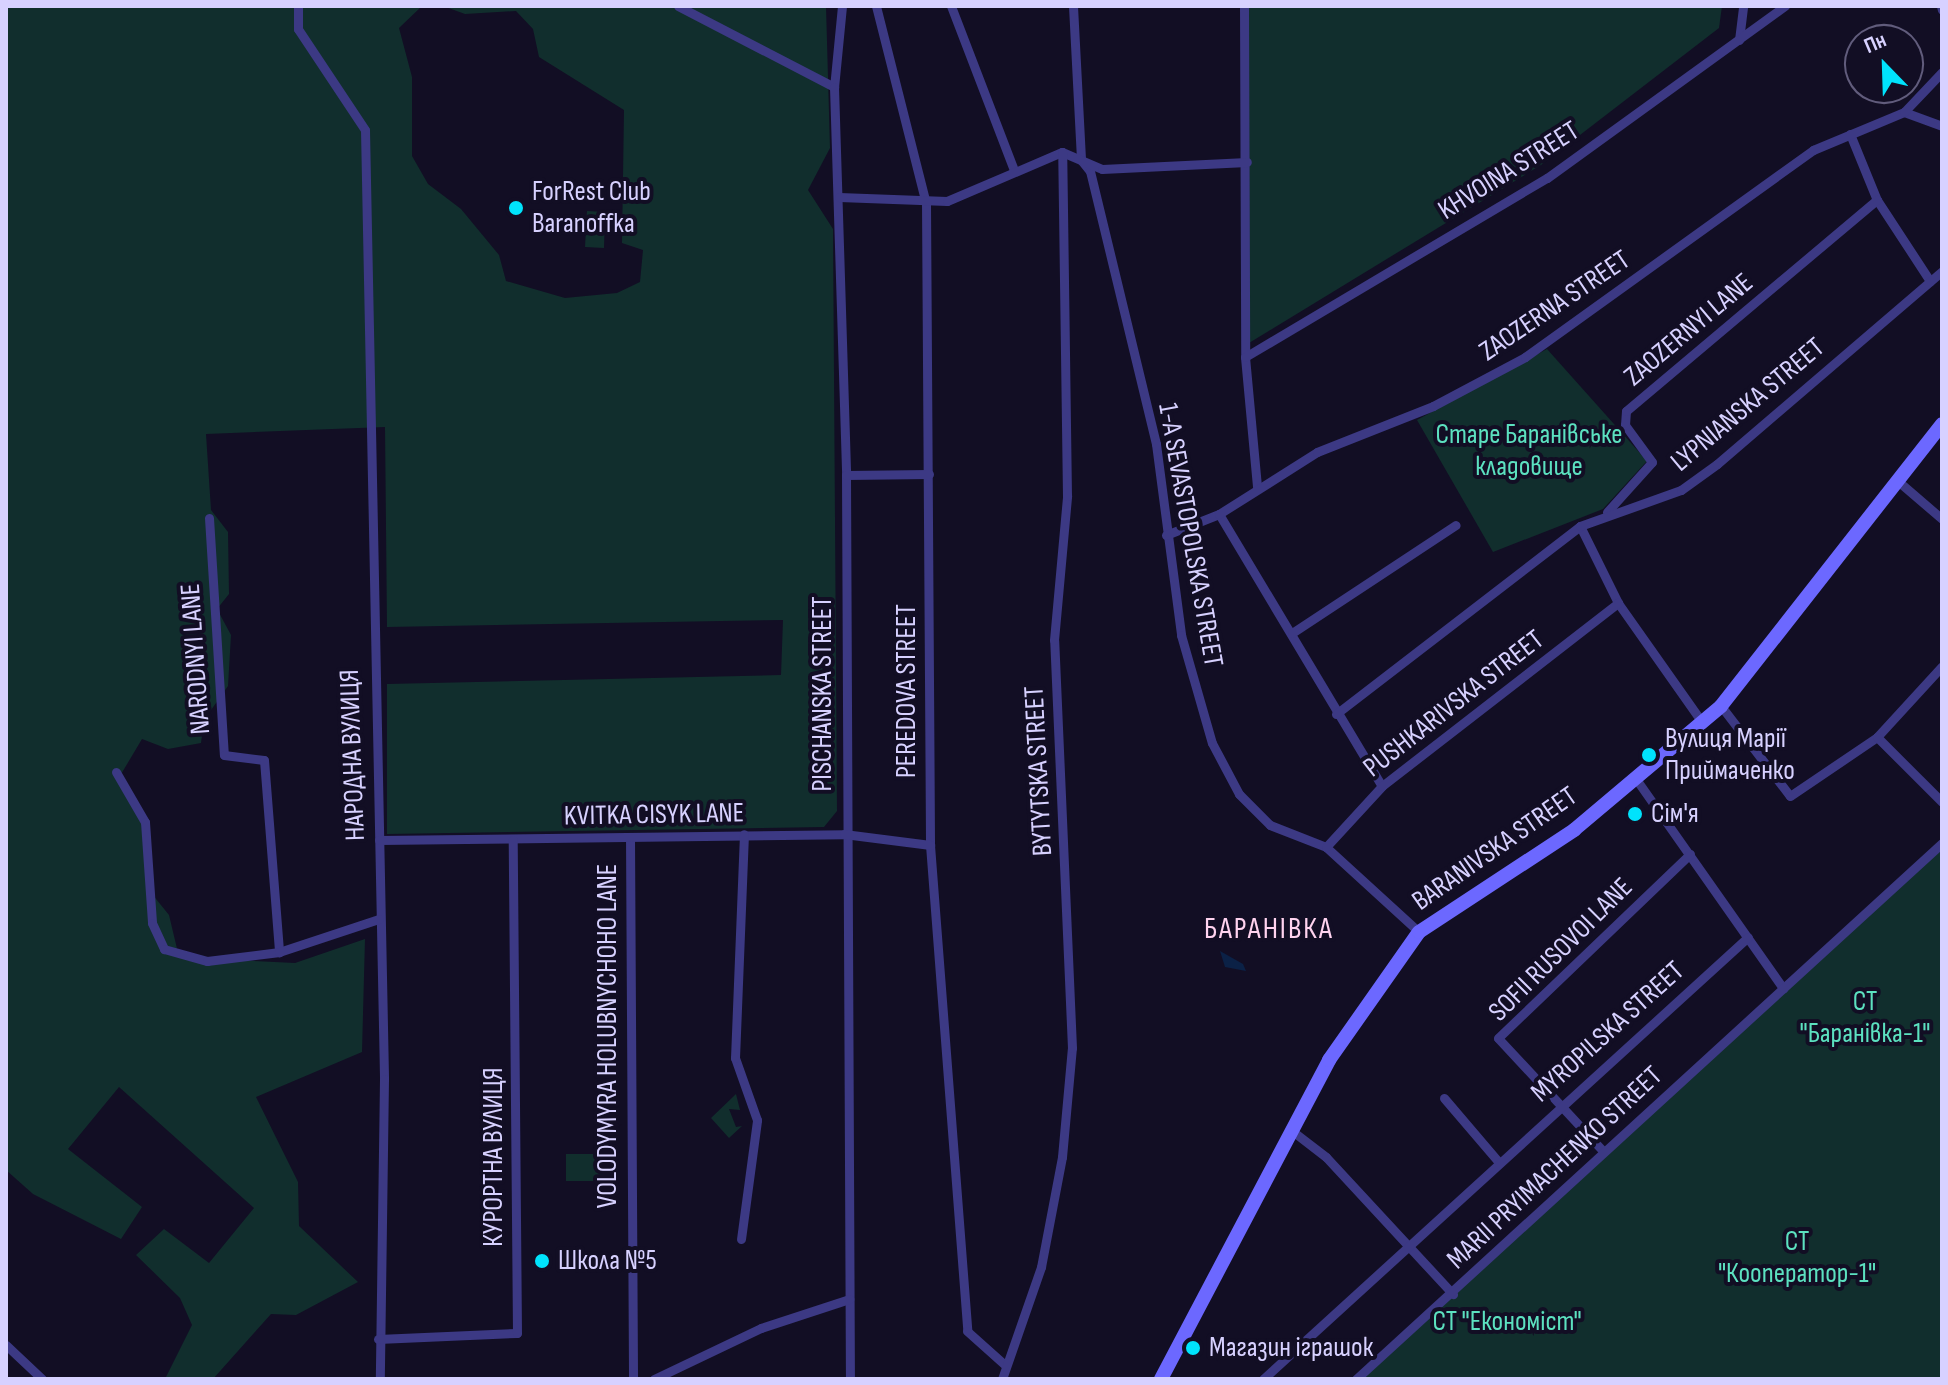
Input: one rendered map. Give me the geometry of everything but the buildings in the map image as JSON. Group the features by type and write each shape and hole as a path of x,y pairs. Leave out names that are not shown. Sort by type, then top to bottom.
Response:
{"main road":[{"name":"BARANIVSKA STREET","path":"1161,1379 1329,1060 1419,932 1529,862 1636,779 1721,706 1942,424"}],"street":[{"name":"НАРОДНА ВУЛИЦЯ","path":"298,6 298,29 365,130 379,840 380,1379"},
{"path":"678,6 834,87"},
{"name":"PEREDOVA STREET","path":"876,6 926,203 930,845 967,1331 1005,1365"},
{"path":"951,6 1014,170"},
{"name":"1-A SEVASTOPOLSKA STREET","path":"1073,6 1081,160 1090,171 1156,444 1181,635 1212,743 1239,794 1270,825 1326,847 1419,932"},
{"path":"1244,6 1247,162 1245,357 1257,487"},
{"path":"1739,40 1743,6"},
{"name":"KHVOINA STREET","path":"1245,357 1547,178 1785,6"},
{"name":"PISCHANSKA STREET","path":"840,7 834,87 846,475 844,834 850,1379"},
{"name":"ZAOZERNA STREET","path":"1166,535 1219,514 1257,487 1525,357 1813,150 1904,112 1942,72"},
{"path":"1904,112 1942,126"},
{"path":"1850,134 1877,200 1930,281"},
{"path":"839,197 926,203 1062,152 1102,169 1247,162"},
{"name":"BYTYTSKA STREET","path":"1002,1379 1041,1267 1062,1157 1072,1048 1054,640 1067,496 1062,152"},
{"name":"ZAOZERNYI LANE","path":"1607,512 1652,462 1625,425 1626,411 1877,200"},
{"name":"LYPNIANSKA STREET","path":"1336,714 1580,526 1607,512 1681,490 1942,271"},
{"path":"846,475 929,474"},
{"path":"1899,482 1942,519"},
{"path":"1219,514 1292,633 1336,714 1382,786"},
{"name":"NARODNYI LANE","path":"209,518 224,755 264,760 279,952"},
{"path":"1292,633 1456,525"},
{"path":"1580,526 1618,603 1702,722"},
{"name":"PUSHKARIVSKA STREET","path":"1326,847 1382,786 1618,603"},
{"path":"1721,706 1790,796 1877,737 1942,666"},
{"path":"1877,737 1942,802"},
{"path":"116,772 145,822 152,923 164,949 207,961 279,952 379,919"},
{"path":"1636,779 1783,988"},
{"path":"741,1239 757,1120 735,1058 744,834"},
{"name":"KVITKA CISYK LANE","path":"379,840 844,834 930,845"},
{"name":"VOLODYMYRA HOLUBNYCHOHO LANE","path":"630,837 633,1379"},
{"name":"КУРОРТНА ВУЛИЦЯ","path":"378,1339 517,1333 513,840"},
{"name":"MARII PRYIMACHENKO STREET","path":"1356,1379 1453,1294 1603,1151 1942,843"},
{"name":"SOFII RUSOVOI LANE","path":"1603,1151 1498,1038 1690,854"},
{"name":"MYROPILSKA STREET","path":"1263,1379 1407,1242 1748,937"},
{"path":"1444,1098 1497,1160"},
{"path":"1291,1130 1407,1242 1453,1294"},
{"path":"654,1379 761,1328 849,1299"},
{"path":"6,1345 42,1379"}],"green space":[{"path":"6,6 422,6 399,28 412,77 412,156 428,184 461,209 499,255 506,281 565,298 617,293 640,282 643,250 622,243 624,110 539,57 533,29 516,11 465,14 443,6 826,6 830,148 808,190 833,229 837,811 824,827 387,834 387,684 781,675 783,620 387,627 385,427 206,434 211,510 228,532 229,594 217,609 231,635 228,686 204,720 201,743 168,749 142,739 117,781 142,824 148,889 169,915 179,957 295,963 365,939 362,1052 256,1097 298,1182 299,1226 358,1282 296,1315 271,1314 213,1379 165,1379 192,1325 180,1298 136,1255 164,1229 209,1263 254,1208 119,1087 68,1149 142,1207 121,1239 33,1194 6,1170"},
{"path":"1248,6 1722,6 1719,28 1541,165 1249,343"},
{"path":"587,211 605,212 604,248 585,247"},
{"name":"Старе Баранівське кладовище","path":"1547,349 1647,461 1603,509 1493,552 1417,420"},
{"path":"1942,843 1942,1379 1356,1379"},
{"path":"736,1094 740,1110 729,1109 736,1127 742,1126 729,1138 711,1118"},
{"path":"566,1154 614,1154 614,1181 566,1181"}],"water":[{"path":"1220,951 1243,964 1246,971 1225,967"}],"place":[{"name":"ForRest Club Baranoffka","path":"516,208"},
{"name":"Вулиця Марії Приймаченко","path":"1649,755"},
{"name":"Сім'я","path":"1635,814"},
{"name":"Школа №5","path":"542,1261"},
{"name":"Магазин іграшок","path":"1193,1348"}],"district":[{"name":"БАРАНІВКА","path":"1269,929"}],"park label":[{"name":"СТ \"Баранівка-1\"","path":"1865,1018"},
{"name":"СТ \"Кооператор-1\"","path":"1797,1258"},
{"name":"СТ \"Економіст\"","path":"1507,1322"}]}
